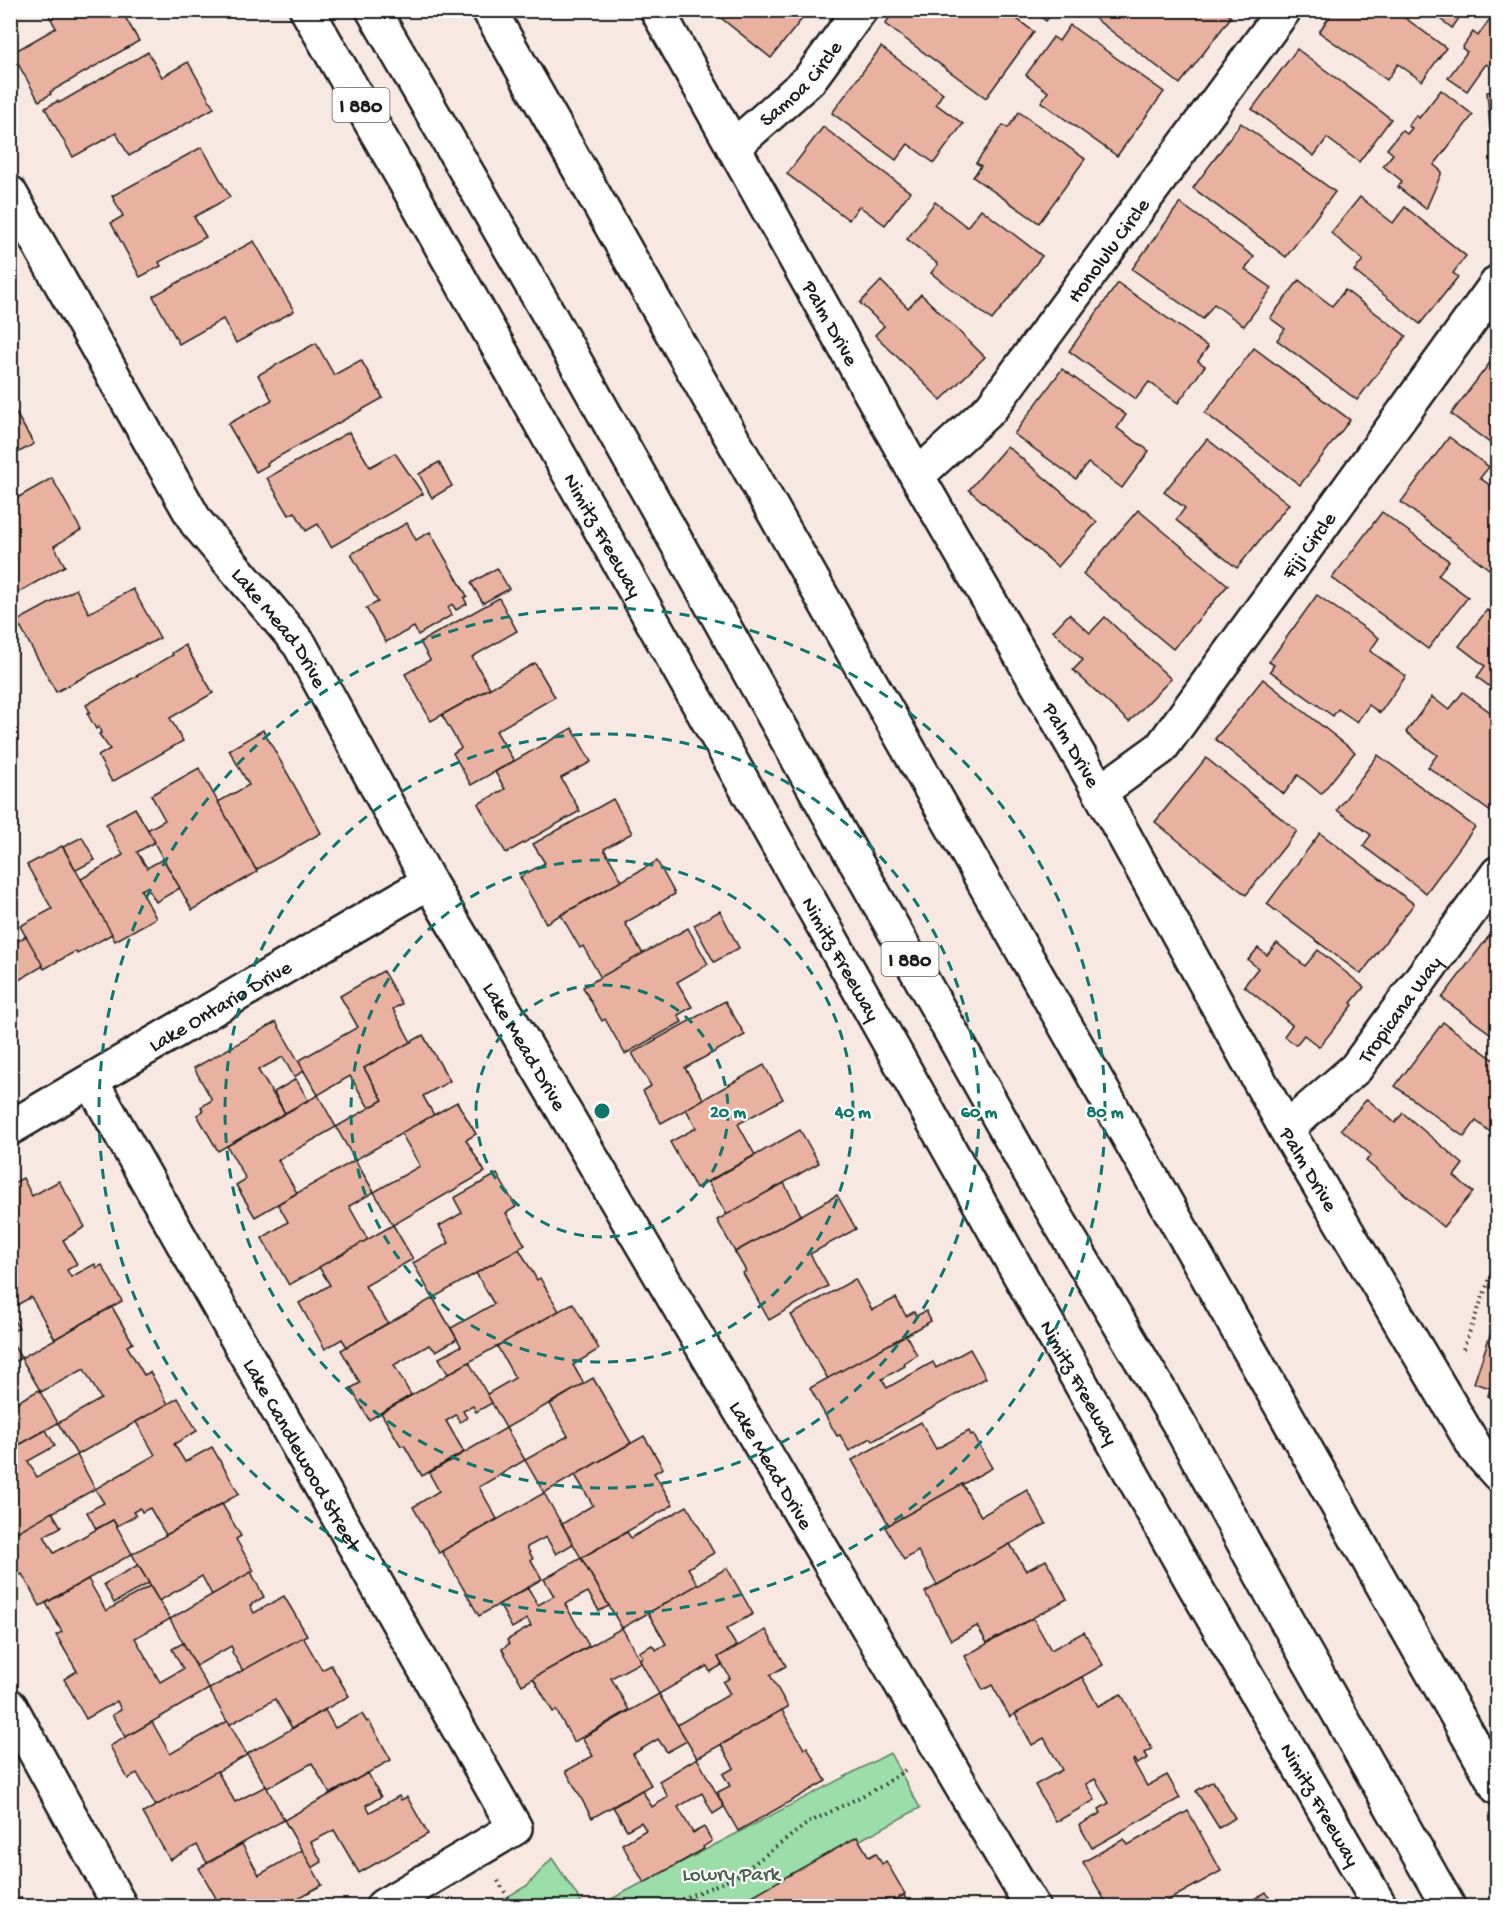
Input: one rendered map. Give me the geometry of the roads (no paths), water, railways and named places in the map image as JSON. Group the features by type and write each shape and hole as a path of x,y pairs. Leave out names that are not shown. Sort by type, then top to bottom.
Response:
{"main road":[{"name":"Nimitz Freeway","path":"307,10 1193,1583 1380,1906"},
{"name":"I 880","path":"373,10 548,313 1028,1169 1178,1422 1285,1618 1448,1906"},
{"path":"489,10 1497,1788"},
{"name":"Palm Drive","path":"657,10 917,476 1100,792 1286,1129 1476,1449 1497,1474"},
{"name":"Samoa Circle","path":"733,147 809,80 860,10"},
{"name":"Honolulu Circle","path":"917,476 991,408 1284,10"},
{"name":"Lake Mead Drive","path":"10,193 196,522 300,645 429,882 1032,1906"},
{"name":"Fiji Circle","path":"1100,792 1161,748 1497,282"},
{"name":"Tropicana Way","path":"1286,1129 1356,1068 1497,873"},
{"name":"Lake Ontario Drive","path":"10,1128 429,882"},
{"name":"Lake Candlewood Street","path":"91,1081 515,1828 383,1906"},
{"path":"10,1706 120,1906"}],"park label":[{"name":"Lowry Park","path":"731,1873"}]}
